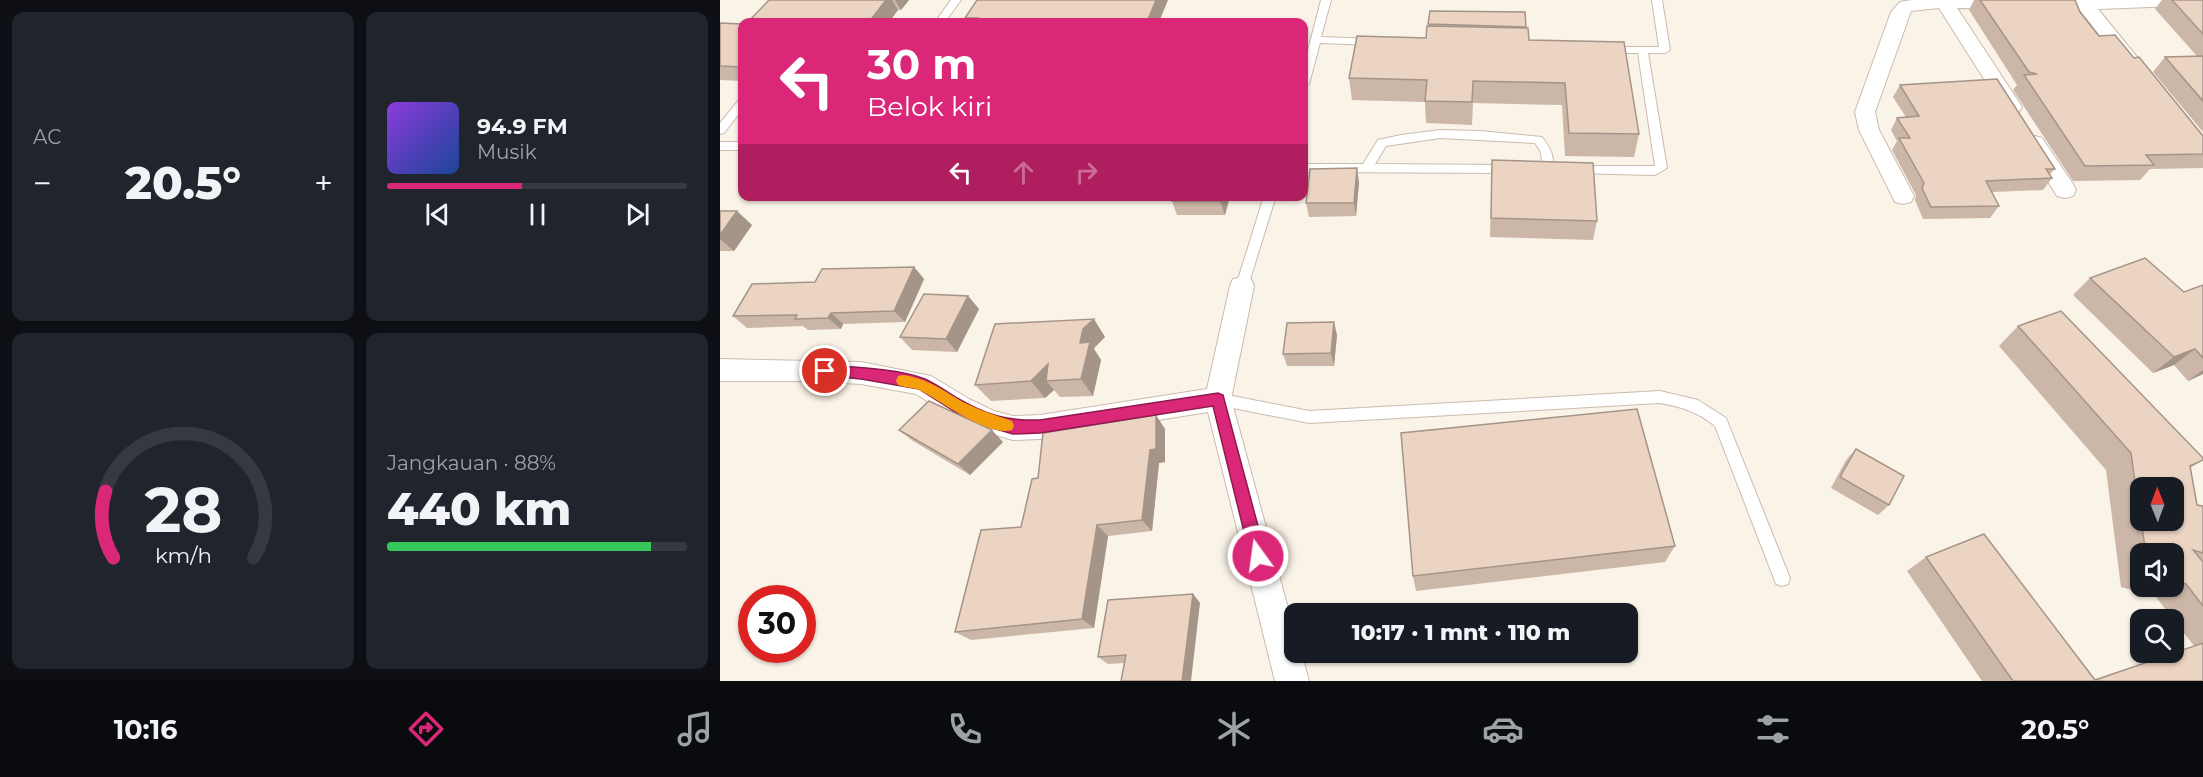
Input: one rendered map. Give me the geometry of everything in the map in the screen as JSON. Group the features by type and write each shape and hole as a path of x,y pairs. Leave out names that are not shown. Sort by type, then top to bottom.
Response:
{"street":[{"path":"1903,195 1869,130 1865,112 1900,12 1906,6 1944,2 2084,4 2203,0"},
{"path":"1944,2 2065,190"},
{"path":"2084,4 2144,77"},
{"path":"1242,286 1218,399 1292,681"},
{"path":"720,370 806,370 861,373 922,384 959,407 989,421 1013,428 1040,427 1218,399"}],"lane":[{"path":"943,18 956,0"},
{"path":"1308,69 1326,0"},
{"path":"1596,50 1665,50 1657,0"},
{"path":"1316,40 1386,42"},
{"path":"1308,168 1660,170 1662,166 1643,51"},
{"path":"720,130 738,108"},
{"path":"1366,169 1382,143 1407,136 1493,135 1538,140 1547,151 1536,170"},
{"path":"720,146 738,146"},
{"path":"1242,286 1268,201"},
{"path":"1218,399 1309,417 1660,397 1688,402 1707,409 1721,422 1782,578"}],"building":[{"path":"769,0 886,0 872,18 752,18"},
{"path":"977,0 1156,0 1149,18 965,18"},
{"path":"1980,0 2075,0 2080,12 2099,36 2115,35 2134,58 2139,57 2203,136 2203,154 2146,155 2154,165 2085,166 2024,75 2037,74 2029,72"},
{"path":"2172,0 2203,0 2203,34"},
{"path":"1430,11 1525,12 1526,27 1428,24"},
{"path":"720,23 738,24 738,67 720,66"},
{"path":"1427,26 1528,28 1529,40 1624,42 1639,134 1569,133 1565,83 1473,81 1472,102 1425,101 1427,80 1349,78 1357,36 1426,38"},
{"path":"2203,56 2203,101 2165,57"},
{"path":"1997,79 2055,169 2046,169 2052,178 1986,181 1999,206 1931,207 1922,188 1924,183 1899,138 1910,138 1897,118 1919,116 1900,85"},
{"path":"1492,160 1593,163 1597,221 1491,218"},
{"path":"1357,168 1354,203 1306,203 1310,169"},
{"path":"720,211 737,211 720,235"},
{"path":"2145,258 2184,292 2203,285 2203,358 2195,349 2174,357 2090,278"},
{"path":"914,267 894,311 831,313 828,318 795,319 797,315 733,316 752,284 815,282 822,269"},
{"path":"924,294 968,296 946,339 900,337"},
{"path":"2061,311 2203,458 2190,466 2197,505 2203,506 2203,553 2193,550 2203,562 2203,606 2184,584 2184,543 2144,543 2143,531 2184,531 2184,477 2134,477 2131,453 2018,326"},
{"path":"1094,319 1083,329 1080,343 1090,342 1081,379 1046,381 1048,364 1031,381 975,385 995,324"},
{"path":"1334,322 1331,353 1283,354 1287,323"},
{"path":"929,401 992,430 958,464 899,430"},
{"path":"1637,409 1675,546 1413,576 1401,433"},
{"path":"1156,415 1156,449 1150,450 1142,520 1097,525 1082,619 955,632 981,530 1021,527 1032,479 1038,478 1043,433"},
{"path":"1856,449 1904,476 1889,505 1840,477"},
{"path":"1984,534 2095,680 2145,663 2184,663 2184,650 2203,643 2203,681 2013,681 1926,557"},
{"path":"1193,594 1182,681 1121,681 1126,655 1098,657 1108,600"}],"slow traffic":[{"path":"903,381 922,384 959,407 989,421 1007,426"}],"route":[{"path":"825,371 861,373 922,384 959,407 989,421 1013,428 1040,427 1218,399 1258,556"}]}
